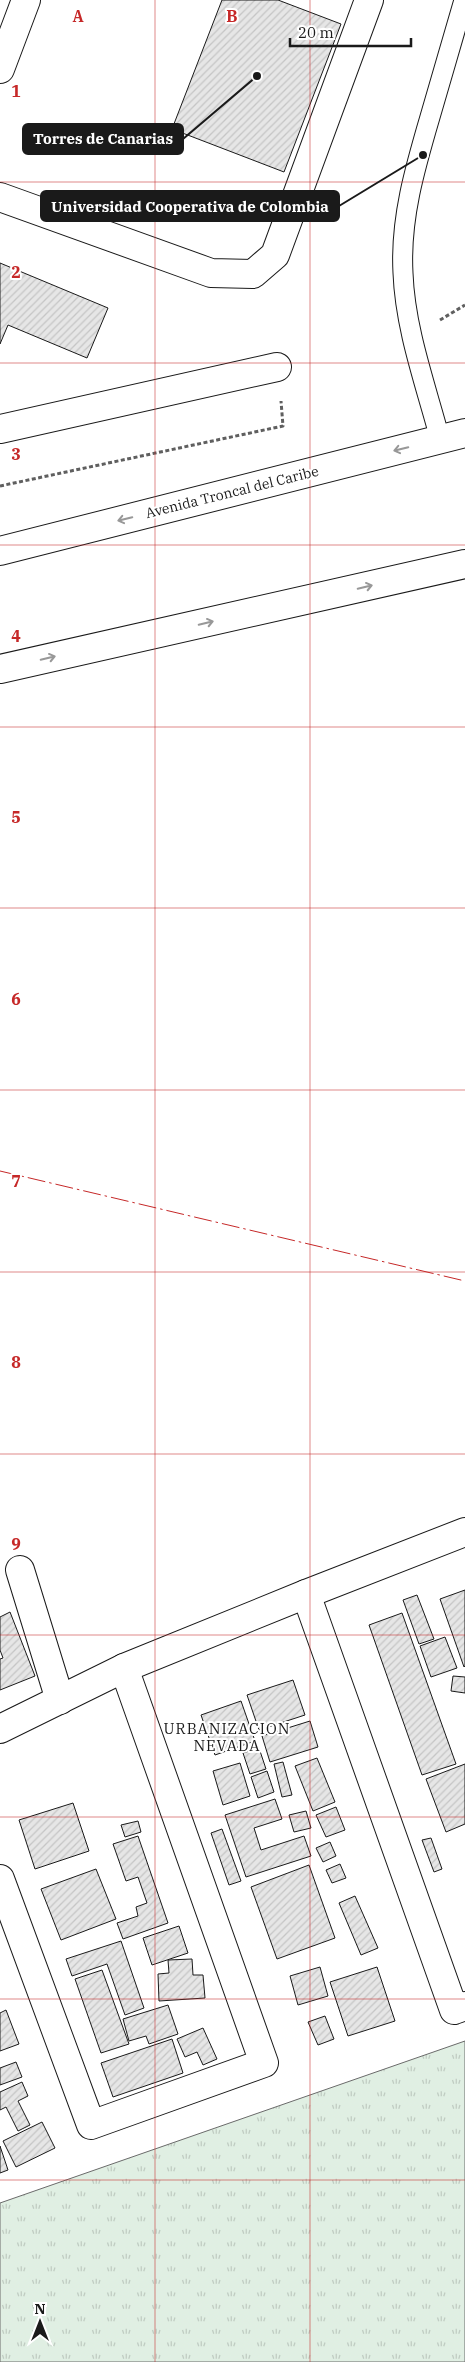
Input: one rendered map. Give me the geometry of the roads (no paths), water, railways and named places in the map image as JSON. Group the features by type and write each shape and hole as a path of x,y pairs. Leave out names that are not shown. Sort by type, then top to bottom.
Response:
{"main road":[{"path":"0,197 212,273 253,274 275,255 370,0"},
{"path":"0,69 20,2"},
{"path":"0,429 277,367"},
{"name":"Avenida Troncal del Caribe","path":"0,551 453,436"},
{"path":"0,669 465,564"},
{"path":"0,1729 124,1668 465,1532"},
{"path":"20,1570 60,1700"},
{"path":"306,1594 454,2010 465,2006"},
{"path":"0,1879 91,2125 264,2063 124,1668"}],"lane":[{"path":"453,436 408,308 402,273 404,222 416,166 464,0"}],"place":[{"name":"Torres de Canarias","path":"257,76"},
{"name":"Universidad Cooperativa de Colombia","path":"423,155"}],"district":[{"name":"URBANIZACION NEVADA","path":"227,1738"}]}
